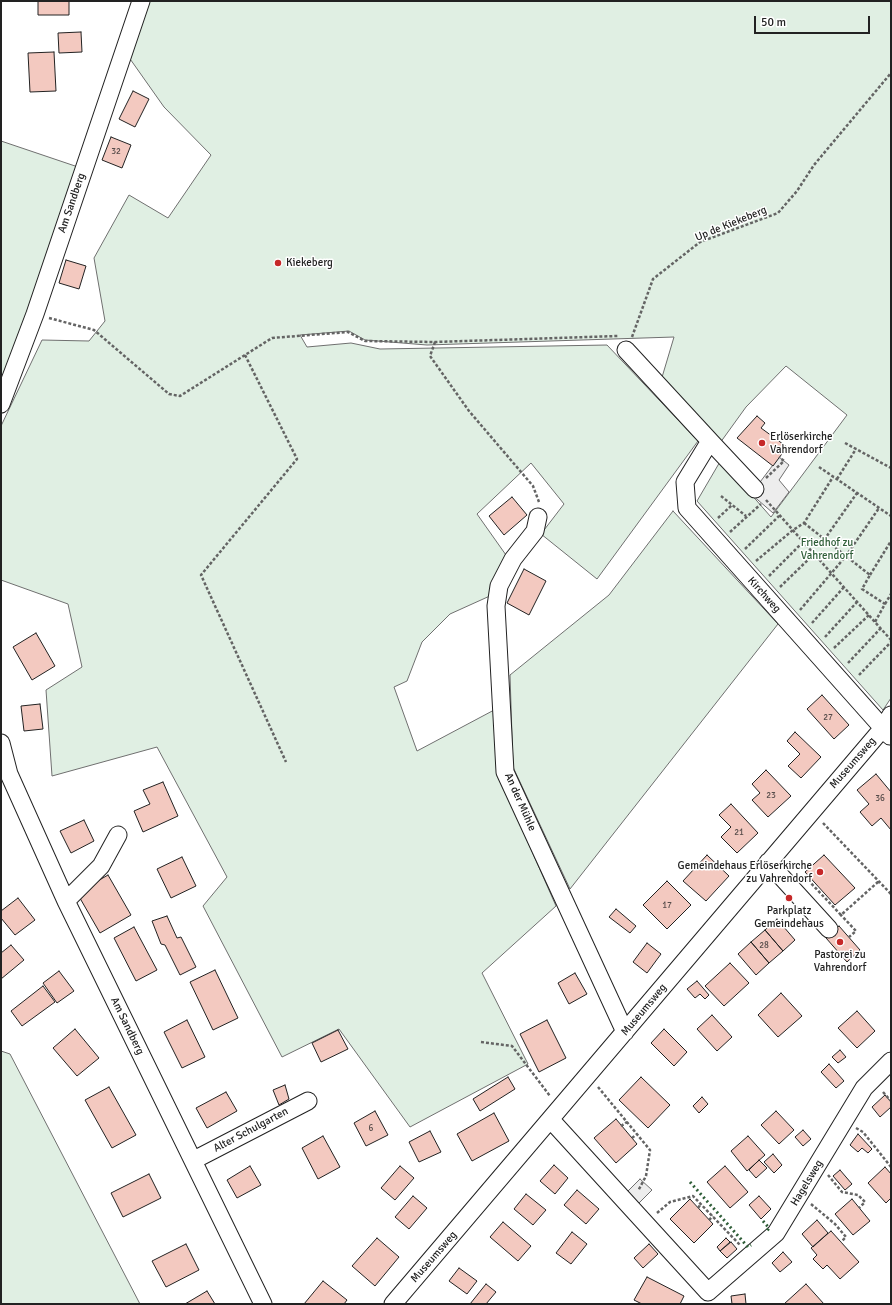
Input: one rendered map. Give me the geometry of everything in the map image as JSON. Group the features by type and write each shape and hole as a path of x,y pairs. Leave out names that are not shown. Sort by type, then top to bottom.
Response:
{"street":[{"name":"Am Sandberg","path":"1,404 35,314 140,1"},
{"path":"629,343 710,441 760,495"},
{"name":"Kirchweg","path":"710,441 685,482 687,508 888,727"},
{"name":"An der Mühle","path":"538,517 535,531 513,559 499,586 496,606 505,772 625,1032"},
{"name":"Museumsweg","path":"394,1304 811,811 888,727"},
{"name":"Am Sandberg","path":"1,743 5,774 263,1304"},
{"path":"66,901 101,866 118,835"},
{"path":"768,862 829,929"},
{"name":"Hagelsweg","path":"556,1114 703,1298 776,1233 864,1088 891,1061"},
{"name":"Alter Schulgarten","path":"194,1160 308,1100"}],"path":[{"name":"Up de Kiekeberg","path":"629,343 653,279 700,242 778,213 797,191 814,165 891,74"},
{"path":"35,314 94,330 169,394 180,396 272,338 282,336 348,332 364,341 629,343"},
{"path":"435,342 430,356 469,411 533,486 540,505 538,517"},
{"path":"245,355 297,459 201,575 286,762"},
{"path":"845,443 891,468"},
{"path":"837,479 856,449"},
{"path":"730,532 746,516 784,461 779,457"},
{"path":"819,467 891,516"},
{"path":"756,561 793,530 804,524 833,476"},
{"path":"824,540 857,493"},
{"path":"760,495 881,628 891,641 860,676"},
{"path":"721,496 746,516"},
{"path":"718,518 732,505"},
{"path":"800,610 846,556 879,508"},
{"path":"745,549 779,516"},
{"path":"804,524 870,575"},
{"path":"885,604 862,589 891,541"},
{"path":"769,576 803,542"},
{"path":"780,587 814,554"},
{"path":"812,623 844,587"},
{"path":"875,622 891,594"},
{"path":"825,637 857,602"},
{"path":"834,648 869,615"},
{"path":"848,663 881,628"},
{"path":"811,811 891,894"},
{"path":"808,879 856,931 849,938"},
{"path":"841,915 879,881"},
{"path":"481,1042 512,1046 556,1114"},
{"path":"588,1076 650,1150 646,1176 638,1191"},
{"path":"844,1121 863,1132 891,1167"},
{"path":"621,1126 627,1122"},
{"path":"632,1138 637,1134"},
{"path":"816,1168 828,1175 842,1192 858,1195 865,1202 859,1208"},
{"path":"800,1195 835,1224 846,1237 841,1242"},
{"path":"644,1224 670,1202 694,1196 750,1256"},
{"path":"698,1208 701,1204"},
{"path":"709,1220 713,1216"}],"green space":[{"name":"Friedhof zu Vahrendorf","path":"145,1 891,1 891,698 883,710 697,501 721,460 771,517 847,415 786,366 746,407 720,443 660,384 674,337 427,345 365,340 349,331 300,335 307,347 351,343 380,349 607,345 698,441 597,579 541,534 564,504 531,463 477,514 506,555 492,595 450,614 422,642 407,681 394,687 417,751 496,709 498,774 556,906 482,973 528,1064 410,1127 339,1029 282,1057 203,906 227,877 157,747 52,776 46,690 82,667 68,604 1,580 1,426 42,340 89,341 105,321 94,258 129,195 168,218 211,155 164,107 128,56"},
{"path":"1,141 81,168 1,392"},
{"path":"673,511 778,624 570,889 513,767 510,675 609,595"},
{"path":"1,1051 10,1054 140,1304 1,1304"}],"shaded area":[{"path":"779,457 789,465 779,480 789,492 773,513 751,494"},
{"path":"640,1179 652,1190 639,1203 627,1192"}],"building":[{"path":"38,1 69,1 69,15 38,15"},
{"path":"81,32 82,52 59,53 58,33"},
{"path":"54,52 56,91 30,92 28,53"},
{"path":"133,91 149,99 135,127 119,119"},
{"path":"111,137 131,145 122,168 102,160"},
{"path":"66,260 86,266 79,289 59,283"},
{"name":"Erlöserkirche Vahrendorf","path":"757,416 765,423 761,428 787,447 773,466 737,438"},
{"path":"512,497 527,515 504,535 489,516"},
{"path":"524,569 546,581 529,615 507,603"},
{"path":"36,633 55,666 32,680 13,647"},
{"path":"822,695 849,725 834,739 807,709"},
{"path":"40,704 43,729 24,731 21,706"},
{"path":"795,732 821,757 801,778 788,766 800,754 787,741"},
{"path":"766,770 791,796 768,817 752,800 760,793 752,784"},
{"path":"876,774 891,792 891,830 881,818 872,826 860,812 869,804 857,790"},
{"path":"163,782 178,816 143,832 134,811 150,804 143,790"},
{"path":"731,804 758,833 737,853 721,837 731,827 719,815"},
{"path":"84,820 94,841 71,853 60,831"},
{"path":"707,855 729,876 706,901 683,881"},
{"path":"824,855 855,888 835,905 805,872"},
{"path":"182,857 196,886 171,898 157,869"},
{"path":"108,875 131,915 100,933 77,893"},
{"path":"667,881 691,905 667,929 643,905"},
{"path":"18,898 35,920 15,935 1,918 1,911"},
{"path":"616,909 636,926 630,933 609,917"},
{"path":"167,916 177,938 181,937 196,967 180,975 165,945 161,944 152,921"},
{"path":"777,919 795,940 783,951 765,930"},
{"path":"839,926 860,950 847,962 826,938"},
{"path":"134,927 157,970 136,981 114,938"},
{"path":"765,930 783,951 769,963 751,942"},
{"path":"751,942 769,963 756,975 738,954"},
{"path":"647,943 661,954 647,973 633,962"},
{"path":"11,945 24,960 1,979 1,953"},
{"path":"730,963 749,983 724,1006 705,986"},
{"path":"215,970 238,1018 213,1030 190,982"},
{"path":"59,971 74,991 57,1003 43,983"},
{"path":"575,973 587,994 569,1004 558,983"},
{"path":"697,981 709,995 705,999 700,994 695,998 687,989"},
{"path":"43,986 55,1002 22,1026 11,1011"},
{"path":"781,993 802,1016 778,1037 758,1015"},
{"path":"857,1011 875,1031 857,1048 838,1028"},
{"path":"712,1015 732,1037 717,1051 697,1029"},
{"path":"187,1020 205,1057 182,1068 164,1032"},
{"path":"547,1020 566,1058 539,1072 520,1034"},
{"path":"75,1029 99,1058 77,1076 53,1048"},
{"path":"664,1029 687,1052 674,1066 651,1043"},
{"path":"338,1030 348,1049 321,1062 312,1043"},
{"path":"840,1050 846,1057 838,1063 832,1057"},
{"path":"829,1064 844,1081 836,1088 821,1072"},
{"path":"508,1077 515,1089 480,1111 473,1099"},
{"path":"641,1077 670,1105 648,1128 619,1100"},
{"path":"285,1085 289,1099 279,1105 273,1090"},
{"path":"109,1087 136,1135 112,1148 85,1100"},
{"path":"226,1092 237,1111 207,1128 196,1108"},
{"path":"885,1095 891,1102 891,1107 880,1117 872,1107"},
{"path":"702,1097 708,1104 699,1113 693,1106"},
{"path":"375,1111 388,1135 366,1146 354,1123"},
{"path":"776,1111 794,1130 779,1144 761,1125"},
{"path":"494,1113 509,1141 472,1161 457,1134"},
{"path":"616,1119 637,1144 616,1163 594,1138"},
{"path":"803,1130 811,1139 803,1146 795,1137"},
{"path":"430,1131 441,1152 419,1162 409,1142"},
{"path":"858,1134 872,1149 868,1153 862,1148 858,1152 850,1145"},
{"path":"323,1136 340,1167 318,1179 302,1148"},
{"path":"748,1136 765,1155 747,1171 731,1151"},
{"path":"773,1154 782,1165 774,1173 764,1162"},
{"path":"759,1160 767,1168 756,1178 749,1170"},
{"path":"554,1165 568,1178 555,1194 540,1181"},
{"path":"250,1166 261,1185 237,1198 227,1180"},
{"path":"400,1166 414,1178 395,1200 381,1188"},
{"path":"725,1166 748,1192 730,1208 707,1182"},
{"path":"885,1167 891,1174 891,1198 886,1203 868,1183"},
{"path":"840,1170 852,1184 845,1190 833,1176"},
{"path":"149,1174 161,1198 123,1217 111,1193"},
{"path":"577,1190 599,1209 586,1224 564,1205"},
{"path":"526,1194 546,1210 533,1225 514,1209"},
{"path":"413,1196 427,1208 409,1229 395,1217"},
{"path":"759,1196 771,1209 761,1219 749,1205"},
{"path":"690,1199 713,1224 694,1243 670,1219"},
{"path":"852,1199 870,1221 853,1235 835,1214"},
{"path":"817,1220 828,1233 813,1247 802,1234"},
{"path":"503,1222 531,1246 518,1261 490,1237"},
{"path":"831,1231 859,1262 840,1279 827,1265 823,1269 813,1259 817,1255 811,1248"},
{"path":"572,1232 587,1244 571,1264 556,1253"},
{"path":"377,1238 399,1257 375,1286 352,1266"},
{"path":"726,1238 730,1242 720,1251 717,1247"},
{"path":"731,1242 737,1249 727,1258 720,1251"},
{"path":"186,1244 199,1270 166,1287 152,1261"},
{"path":"649,1244 658,1254 643,1268 634,1258"},
{"path":"783,1252 792,1262 780,1272 772,1263"},
{"path":"459,1268 477,1281 467,1294 449,1281"},
{"path":"647,1277 684,1296 680,1304 642,1304 634,1300"},
{"path":"323,1281 347,1300 344,1304 304,1304"},
{"path":"486,1284 496,1292 486,1304 470,1304"},
{"path":"806,1284 824,1304 784,1304"},
{"path":"207,1291 215,1304 185,1304"},
{"path":"745,1294 746,1304 732,1304 731,1296"}],"hedge":[{"path":"690,1182 748,1247 751,1245"},
{"path":"763,1221 769,1228 767,1231"}],"place":[{"name":"Kiekeberg","path":"278,263"},
{"name":"Erlöserkirche Vahrendorf","path":"762,443"},
{"name":"Gemeindehaus Erlöserkirche zu Vahrendorf","path":"820,872"},
{"name":"Parkplatz Gemeindehaus","path":"789,898"},
{"name":"Pastorei zu Vahrendorf","path":"840,942"}]}
